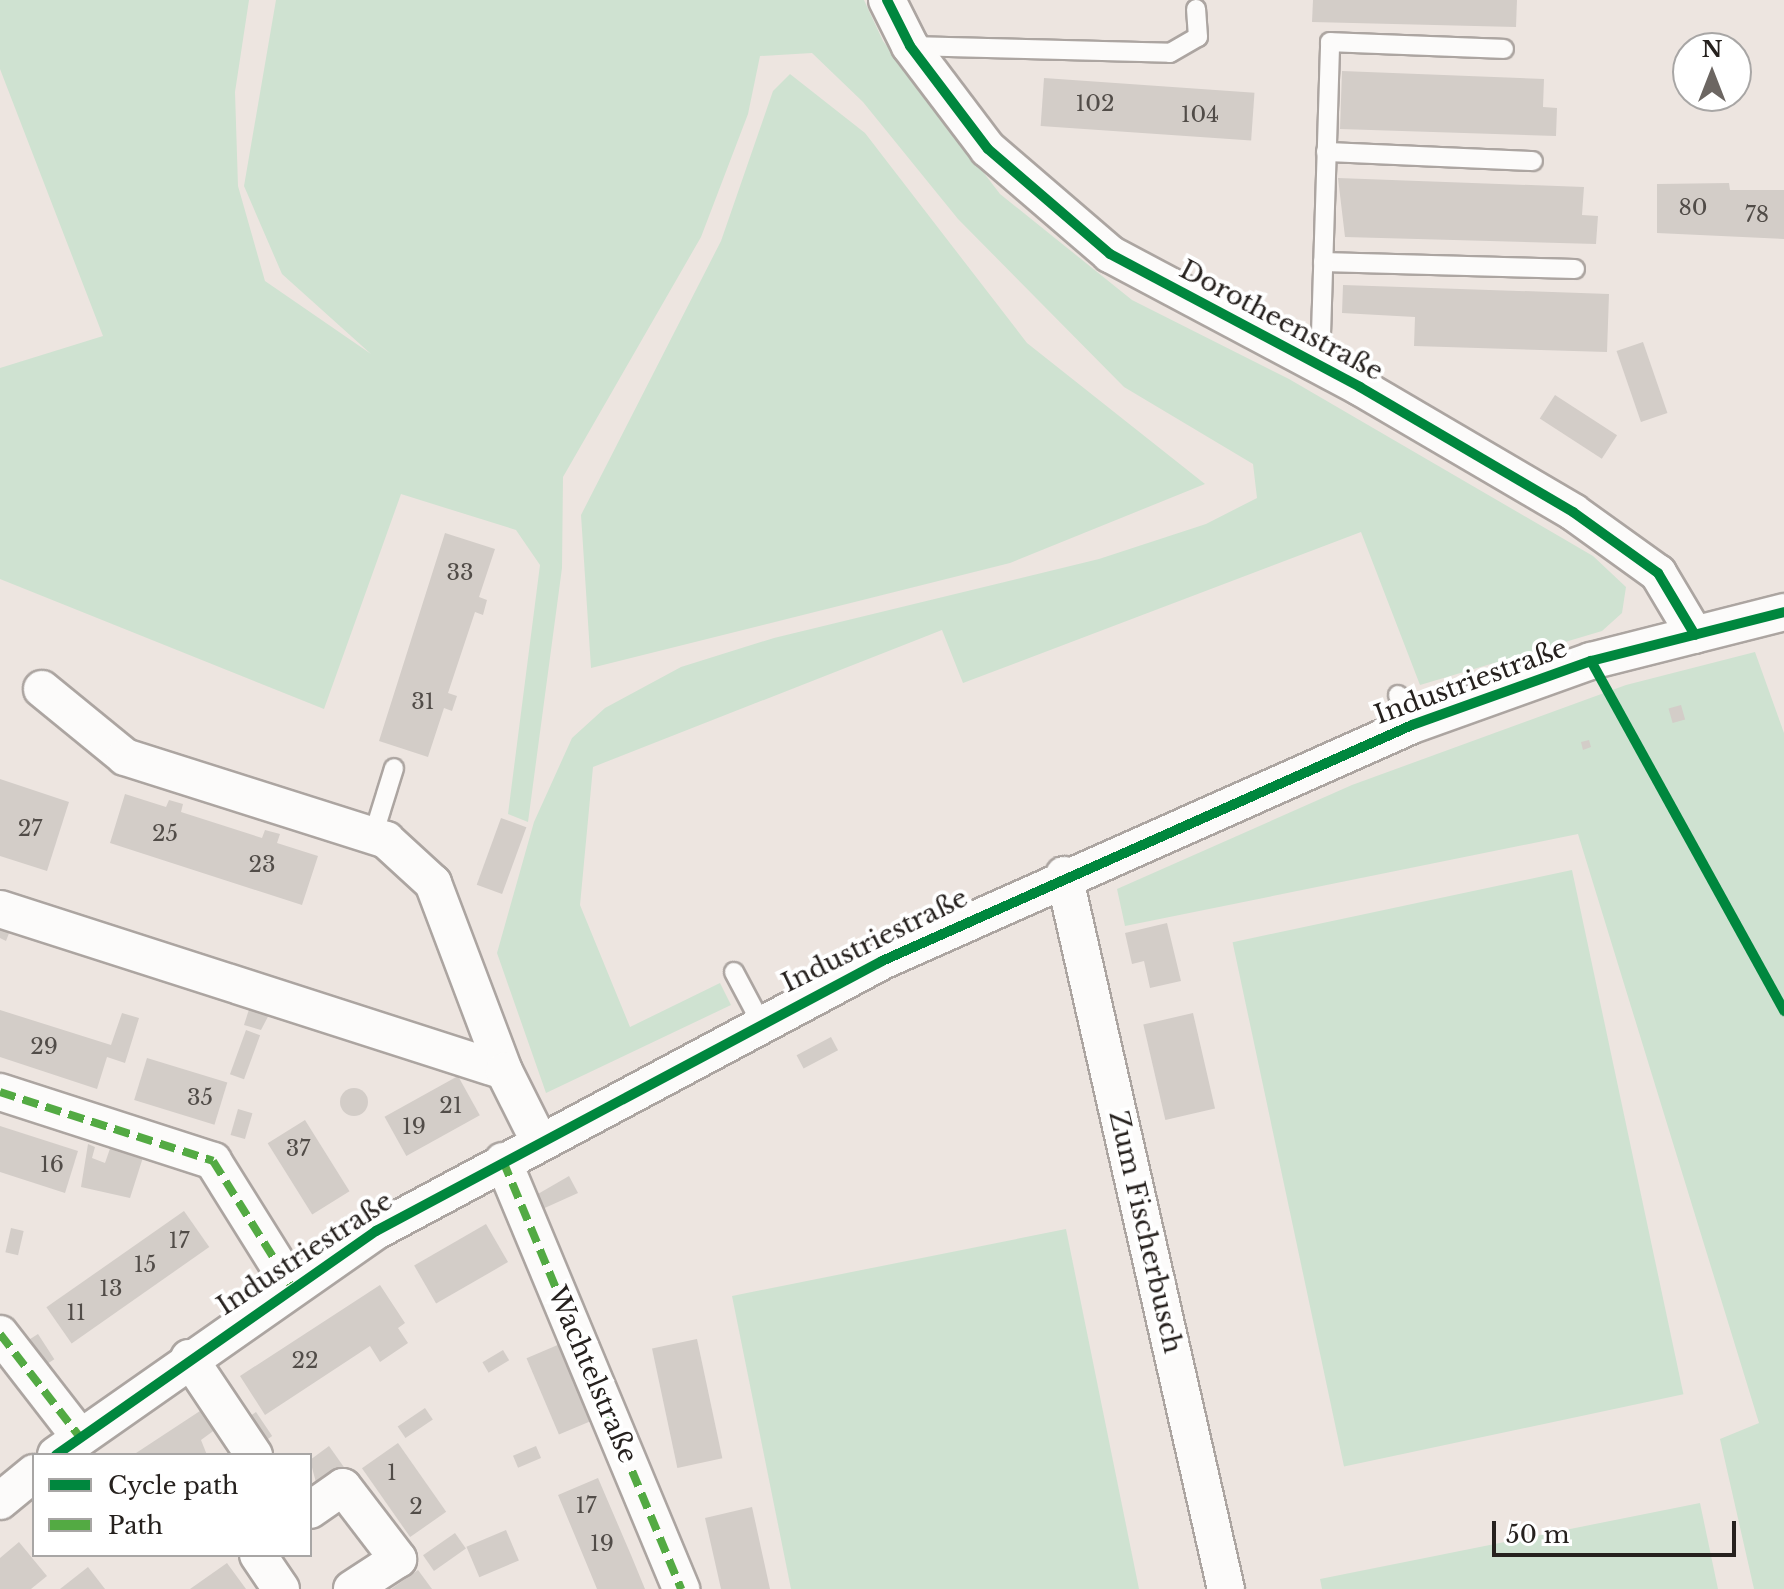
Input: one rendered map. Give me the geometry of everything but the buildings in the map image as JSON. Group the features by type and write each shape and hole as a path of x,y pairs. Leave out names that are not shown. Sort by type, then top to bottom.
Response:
{"street":[{"name":"Dorotheenstraße","path":"887,0 910,46 988,149 1110,254 1320,366 1585,521 1658,573 1695,635"},
{"name":"Industriestraße","path":"67,1446 290,1284 538,1139 760,1021 1405,710 1784,612"},
{"path":"42,689 125,757 373,836 433,883 504,1071 538,1139"},
{"name":"Zum Fischerbusch","path":"1064,875 1226,1589"},
{"path":"0,909 504,1071"},
{"path":"0,1092 213,1161 290,1284"},
{"name":"Wachtelstraße","path":"503,1161 681,1589"},
{"path":"0,1334 67,1446"},
{"path":"189,1358 253,1453"},
{"path":"0,1501 32,1475"},
{"path":"312,1509 343,1487 398,1559 352,1589"},
{"path":"259,1557 281,1589"}],"lane":[{"path":"910,46 1170,53 1198,37 1196,9"},
{"path":"1320,366 1330,42 1504,49"},
{"path":"1326,152 1533,161"},
{"path":"1323,262 1575,269"},
{"path":"373,836 394,768"},
{"path":"734,972 760,1021"}],"green space":[{"path":"0,0 249,0 235,92 238,186 265,281 371,354 282,274 244,186 276,0 864,0 883,41 1000,194 1132,300 1289,379 1593,556 1626,587 1622,613 1602,631 1420,685 1361,532 963,683 942,630 593,767 580,905 630,1027 720,983 731,1005 546,1093 497,953 534,822 572,738 605,708 681,667 774,638 1099,559 1206,524 1257,498 1253,464 1124,387 958,219 863,102 812,53 760,56 748,114 701,237 563,477 562,568 528,822 508,814 540,565 516,530 401,494 324,709 0,579 0,368 103,336 0,69"},
{"path":"790,74 865,133 1027,343 1205,484 1010,563 591,668 581,515 721,241 773,91"},
{"path":"1755,652 1784,733 1784,1589 1754,1589 1720,1439 1759,1423 1578,834 1125,926 1117,889 1352,785 1626,685"},
{"path":"1572,870 1683,1394 1344,1466 1233,942"},
{"path":"1066,1229 1139,1589 791,1589 732,1296"},
{"path":"1700,1503 1718,1589 1322,1589 1320,1579"}],"marked path":[{"path":"0,1092 213,1161 290,1284"},
{"path":"503,1161 681,1589"},
{"path":"0,1334 79,1436"}],"cycle path":[{"path":"887,0 910,46 988,149 1110,254 1360,387 1573,512 1658,573 1695,635"},
{"path":"59,1453 376,1231 882,961 1412,725 1591,661 1784,612"},
{"path":"1591,661 1784,1011"}]}
